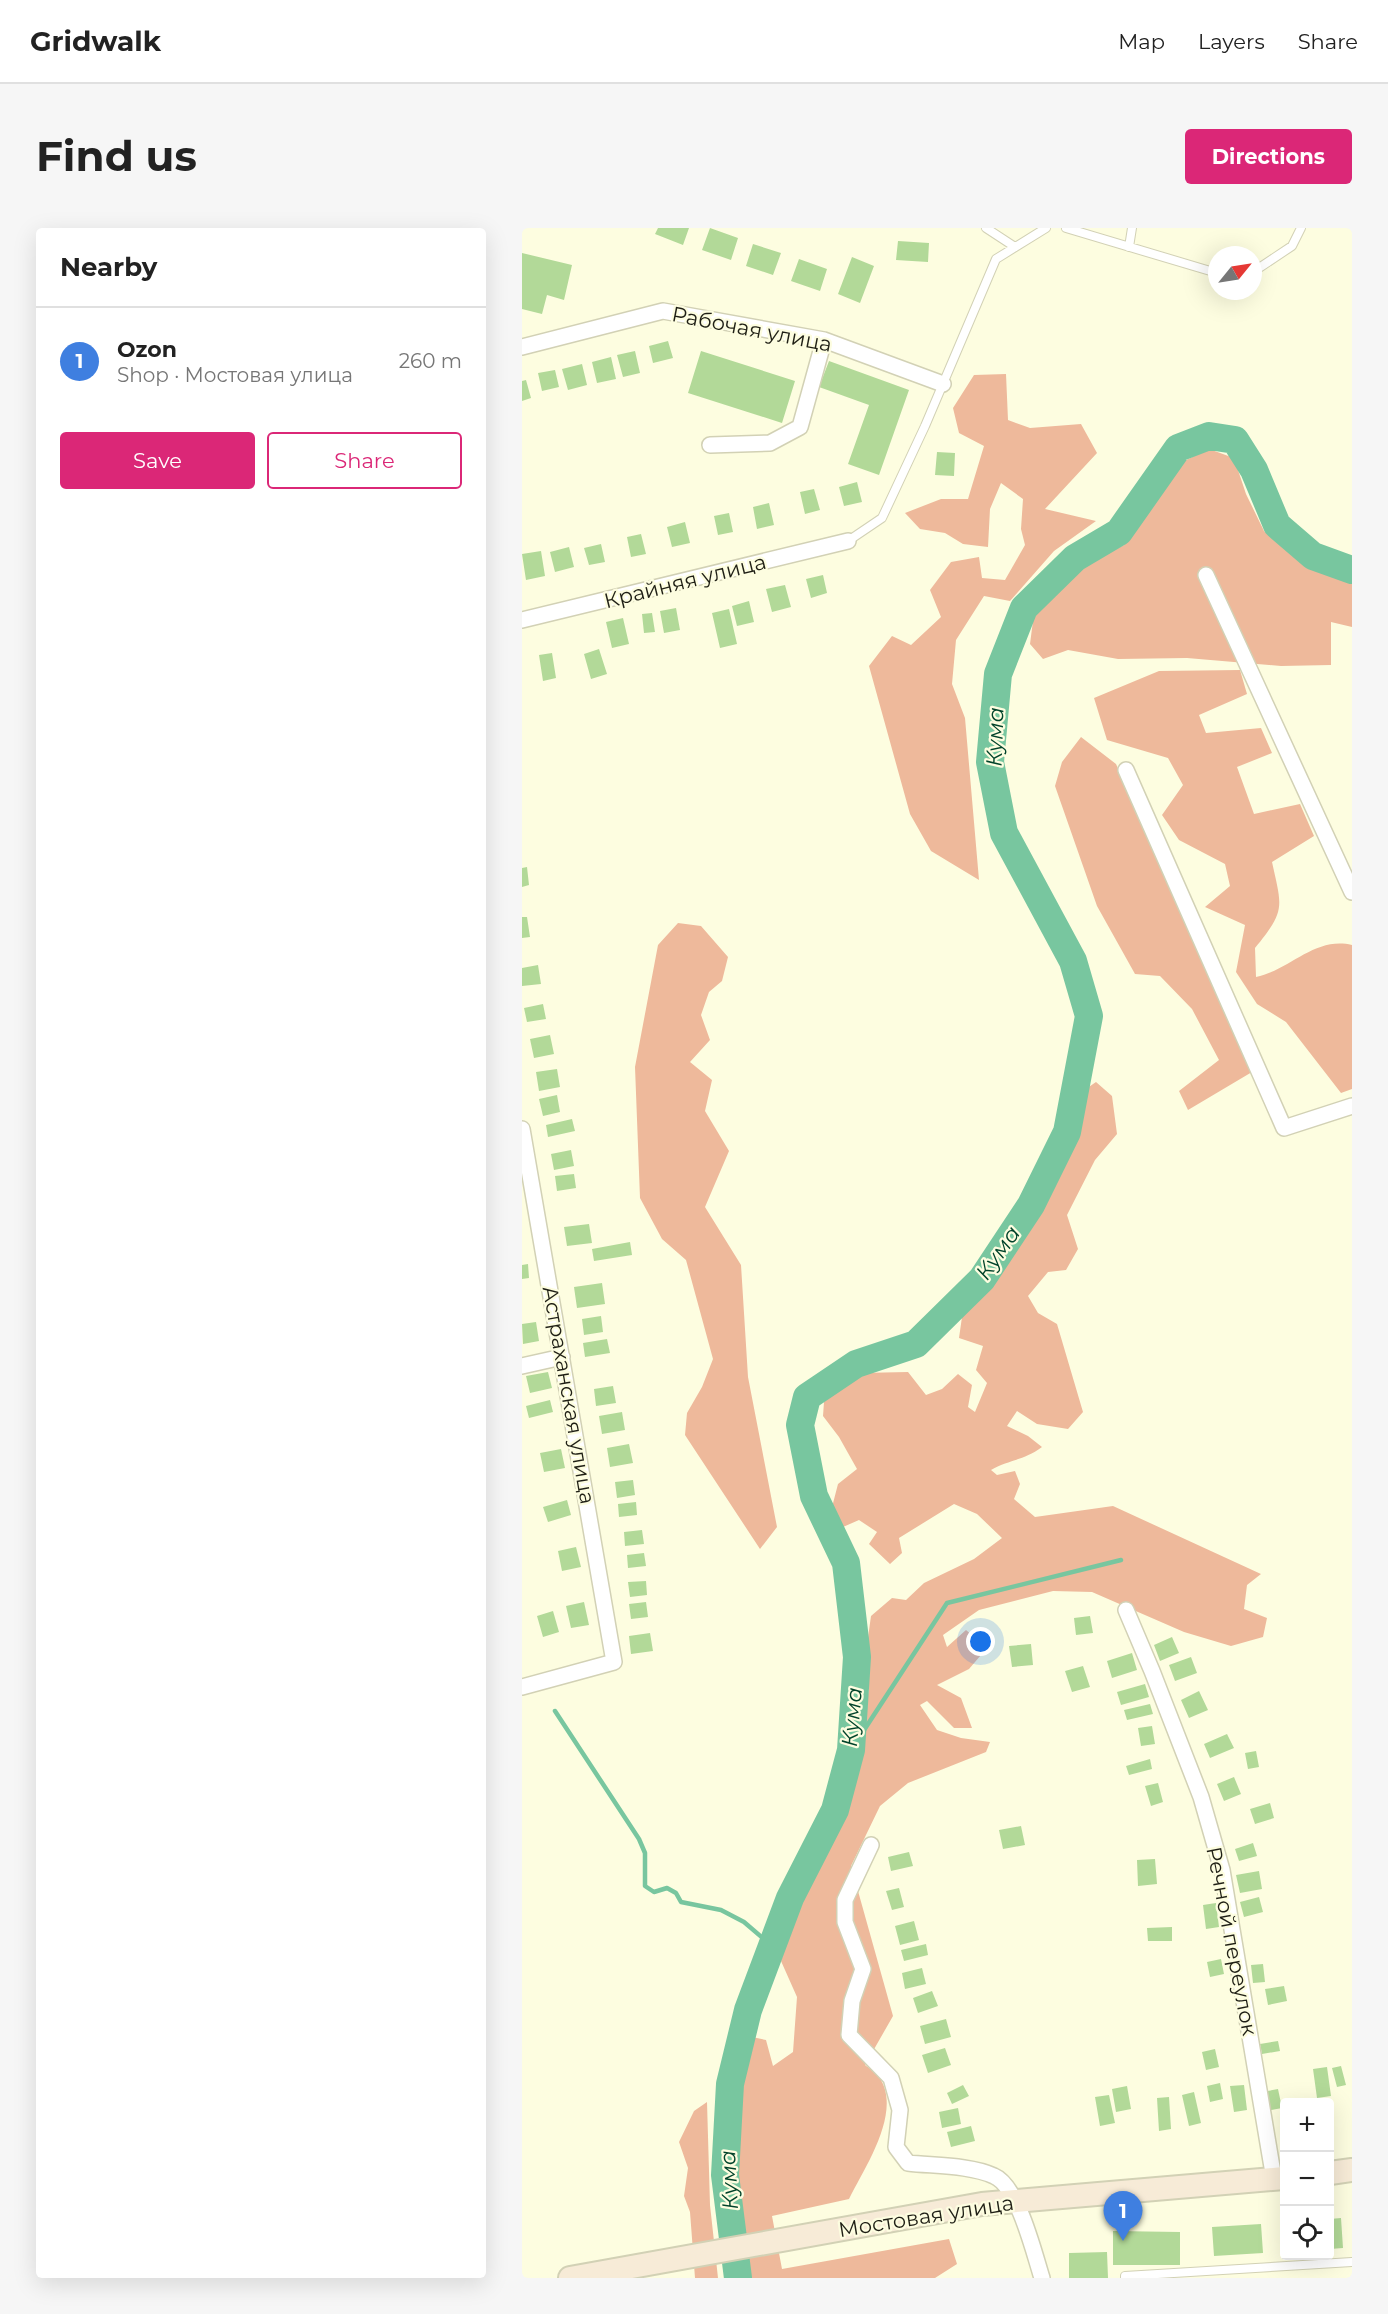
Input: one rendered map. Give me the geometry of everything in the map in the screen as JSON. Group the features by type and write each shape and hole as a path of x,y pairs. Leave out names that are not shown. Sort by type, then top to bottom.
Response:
{"main road":[{"path":"1334,2172 1352,2170"},
{"name":"Мостовая улица","path":"570,2278 982,2204 1279,2178"}],"street":[{"name":"Рабочая улица","path":"522,347 663,311 824,340 943,384"},
{"path":"710,445 770,443 800,427 824,340"},
{"name":"Крайняя улица","path":"522,620 848,541"},
{"path":"1206,575 1352,892"},
{"path":"1126,770 1284,1128 1352,1106"},
{"name":"Астраханская улица","path":"522,1129 526,1172 562,1356 614,1662 522,1688"},
{"path":"522,1366 562,1356"},
{"name":"Речной переулок","path":"1126,1610 1201,1797 1222,1870 1279,2178"},
{"path":"871,1845 845,1900 845,1922 863,1969 852,2001 849,2034 891,2078 900,2110 896,2147 908,2163 959,2168 996,2176 1017,2201 1042,2278"}],"lane":[{"path":"986,228 1015,247"},
{"path":"848,541 882,518 943,384 996,259 1046,228"},
{"path":"1066,228 1208,270"},
{"path":"1130,247 1131,228"},
{"path":"1262,266 1292,246 1301,228"},
{"path":"1125,2278 1125,2276 1352,2262"}],"shaded area":[{"path":"1006,374 1008,420 1030,428 1081,424 1097,453 1045,509 1096,521 1054,551 1010,601 984,596 956,640 952,684 965,718 979,880 931,851 910,814 869,666 892,636 911,645 941,617 930,590 951,562 979,557 982,578 1005,580 1025,545 1021,529 1023,499 1001,483 990,509 988,547 963,544 945,533 920,529 905,513 941,499 968,499 984,446 959,433 953,408 974,375"},
{"path":"1209,449 1234,458 1246,494 1264,531 1302,563 1352,580 1352,627 1331,622 1331,665 1281,666 1187,658 1118,659 1068,650 1043,659 1030,644 1034,613 1088,563 1124,545 1178,464"},
{"path":"1240,670 1247,694 1199,715 1206,733 1261,728 1272,753 1237,767 1254,814 1300,804 1314,836 1272,862 1279,908 1272,925 1255,948 1256,977 1326,945 1352,945 1352,1089 1341,1093 1286,1022 1257,1004 1236,972 1245,925 1205,907 1230,886 1225,864 1179,840 1162,815 1183,785 1168,758 1107,740 1094,698 1159,671"},
{"path":"1081,737 1116,764 1252,1072 1188,1110 1179,1091 1219,1060 1192,1009 1160,976 1135,974 1097,906 1055,786 1062,762"},
{"path":"678,923 701,926 728,957 722,981 709,992 701,1015 710,1040 690,1062 712,1080 705,1111 729,1151 705,1207 741,1265 748,1377 777,1527 760,1549 685,1435 687,1413 702,1387 713,1359 686,1260 662,1239 640,1198 635,1067 658,945"},
{"path":"1096,1082 1112,1096 1117,1134 1095,1160 1067,1215 1078,1249 1066,1270 1048,1272 1028,1296 1038,1313 1057,1324 1083,1412 1068,1429 1037,1424 1017,1411 1007,1426 1028,1436 1042,1447 1029,1455 991,1470 997,1475 1015,1471 1020,1484 1014,1499 1035,1517 1113,1506 1261,1574 1247,1585 1244,1609 1267,1618 1263,1637 1231,1646 1184,1632 1092,1592 1053,1591 979,1610 943,1635 947,1647 966,1630 987,1648 969,1669 937,1685 961,1698 972,1728 954,1728 927,1701 920,1705 937,1730 961,1738 990,1742 986,1752 908,1783 880,1806 851,1866 893,2016 865,2065 878,2075 885,2091 887,2106 879,2139 849,2199 772,2216 782,2269 949,2239 957,2264 935,2278 748,2278 739,2201 739,2100 742,2052 752,2037 766,2040 773,2066 793,2052 797,1997 781,1961 798,1907 844,1812 858,1754 869,1689 866,1652 871,1616 892,1598 906,1600 924,1583 974,1559 1002,1538 977,1514 954,1504 899,1538 902,1553 890,1564 869,1544 877,1532 859,1520 843,1527 831,1511 838,1484 857,1469 839,1437 823,1416 824,1402 860,1373 908,1372 926,1395 942,1389 958,1374 972,1385 968,1407 975,1412 987,1383 976,1370 983,1346 959,1338 962,1317 987,1288 1041,1212 1074,1146 1083,1091"},
{"path":"707,2102 710,2205 718,2278 695,2278 690,2212 684,2196 688,2168 679,2142 694,2111"}],"building":[{"path":"658,228 689,228 683,245 655,234"},
{"path":"710,228 738,238 731,260 702,250"},
{"path":"898,241 929,243 928,262 896,260"},
{"path":"753,244 781,253 773,275 746,266"},
{"path":"522,253 572,265 564,300 547,295 542,314 522,309"},
{"path":"852,257 874,266 860,303 838,294"},
{"path":"799,259 827,269 820,291 791,281"},
{"path":"668,341 673,358 653,363 649,346"},
{"path":"635,351 640,373 623,377 617,355"},
{"path":"701,351 795,381 782,423 688,393"},
{"path":"611,357 616,379 597,383 592,362"},
{"path":"829,361 909,390 879,475 848,464 869,405 819,387"},
{"path":"582,364 587,385 568,390 562,369"},
{"path":"555,370 559,387 542,391 538,373"},
{"path":"526,380 531,398 522,401 522,381"},
{"path":"937,452 955,453 954,476 935,475"},
{"path":"857,482 862,502 844,506 839,487"},
{"path":"814,489 820,510 805,514 800,492"},
{"path":"769,503 774,525 757,529 753,507"},
{"path":"729,513 733,532 718,535 714,516"},
{"path":"685,522 690,543 672,547 667,527"},
{"path":"641,534 646,554 631,557 627,537"},
{"path":"601,544 605,562 589,565 584,548"},
{"path":"569,547 574,567 555,572 550,552"},
{"path":"541,551 545,576 526,580 522,554"},
{"path":"823,575 827,593 811,598 806,579"},
{"path":"785,585 791,607 772,612 766,589"},
{"path":"749,601 754,622 737,626 732,606"},
{"path":"676,608 680,630 664,633 660,611"},
{"path":"729,609 737,644 720,648 712,613"},
{"path":"652,613 655,632 644,633 642,614"},
{"path":"623,618 629,644 612,648 606,622"},
{"path":"599,649 607,674 591,679 584,654"},
{"path":"552,653 556,678 543,681 539,655"},
{"path":"527,867 529,885 522,887 522,868"},
{"path":"522,917 527,917 530,937 522,938"},
{"path":"538,965 541,984 522,986 522,968"},
{"path":"543,1004 546,1019 527,1022 524,1008"},
{"path":"550,1035 554,1054 534,1058 530,1039"},
{"path":"557,1069 560,1087 539,1091 536,1072"},
{"path":"557,1095 560,1112 543,1116 539,1099"},
{"path":"572,1119 575,1131 548,1137 546,1125"},
{"path":"571,1150 574,1166 554,1170 551,1154"},
{"path":"574,1174 576,1188 557,1191 555,1176"},
{"path":"589,1224 592,1243 567,1246 564,1227"},
{"path":"630,1242 632,1255 594,1261 592,1249"},
{"path":"528,1264 529,1278 522,1279 522,1265"},
{"path":"602,1283 605,1304 577,1308 574,1287"},
{"path":"601,1316 603,1332 584,1335 582,1319"},
{"path":"536,1322 539,1341 523,1344 522,1324"},
{"path":"607,1339 610,1353 585,1357 583,1343"},
{"path":"548,1372 552,1388 530,1393 526,1376"},
{"path":"613,1386 616,1403 596,1406 594,1389"},
{"path":"550,1400 553,1412 529,1418 526,1406"},
{"path":"622,1412 625,1430 602,1434 599,1416"},
{"path":"629,1444 633,1463 610,1467 607,1448"},
{"path":"561,1449 565,1468 544,1472 540,1453"},
{"path":"633,1480 635,1495 617,1498 615,1482"},
{"path":"567,1500 571,1515 548,1522 543,1507"},
{"path":"636,1502 637,1515 619,1517 618,1504"},
{"path":"642,1530 644,1544 625,1546 624,1532"},
{"path":"576,1547 581,1567 562,1571 558,1551"},
{"path":"644,1553 646,1566 628,1568 627,1555"},
{"path":"646,1581 647,1595 630,1597 628,1582"},
{"path":"584,1602 589,1625 571,1628 566,1606"},
{"path":"646,1602 648,1617 631,1619 629,1604"},
{"path":"553,1611 559,1632 543,1637 537,1616"},
{"path":"1090,1616 1093,1633 1076,1635 1074,1618"},
{"path":"650,1633 653,1651 631,1654 629,1636"},
{"path":"1172,1637 1179,1653 1160,1661 1154,1645"},
{"path":"1031,1644 1033,1665 1012,1667 1009,1646"},
{"path":"1132,1653 1137,1670 1112,1678 1107,1661"},
{"path":"1191,1657 1197,1673 1175,1681 1169,1665"},
{"path":"1083,1666 1090,1687 1072,1692 1065,1671"},
{"path":"1145,1684 1149,1697 1121,1705 1117,1692"},
{"path":"1199,1691 1208,1710 1189,1718 1181,1700"},
{"path":"1150,1704 1153,1714 1127,1720 1124,1710"},
{"path":"1152,1726 1155,1744 1141,1746 1138,1728"},
{"path":"1227,1734 1234,1748 1210,1758 1204,1744"},
{"path":"1256,1751 1259,1767 1248,1769 1245,1753"},
{"path":"1150,1759 1152,1769 1129,1775 1126,1766"},
{"path":"1234,1777 1241,1794 1224,1801 1217,1784"},
{"path":"1158,1783 1163,1802 1151,1806 1145,1786"},
{"path":"1270,1803 1274,1818 1255,1824 1250,1809"},
{"path":"1021,1826 1025,1845 1003,1849 999,1830"},
{"path":"1253,1843 1257,1856 1239,1861 1235,1849"},
{"path":"909,1852 913,1866 891,1871 888,1857"},
{"path":"1155,1859 1157,1884 1138,1886 1137,1860"},
{"path":"1259,1871 1262,1889 1240,1893 1236,1875"},
{"path":"899,1888 904,1907 892,1910 886,1891"},
{"path":"1259,1897 1263,1912 1244,1917 1240,1902"},
{"path":"1216,1903 1219,1927 1206,1929 1203,1905"},
{"path":"914,1921 919,1940 900,1945 895,1926"},
{"path":"1172,1927 1172,1941 1148,1941 1147,1928"},
{"path":"926,1944 928,1955 904,1961 901,1950"},
{"path":"1221,1959 1224,1974 1210,1977 1207,1962"},
{"path":"1263,1964 1265,1982 1253,1983 1251,1965"},
{"path":"922,1968 926,1984 905,1989 902,1973"},
{"path":"1284,1986 1287,2001 1268,2005 1265,1989"},
{"path":"932,1991 938,2006 918,2013 913,1998"},
{"path":"946,2019 951,2037 925,2044 920,2026"},
{"path":"1278,2041 1280,2051 1262,2054 1260,2044"},
{"path":"945,2048 951,2065 928,2073 922,2055"},
{"path":"1215,2049 1219,2067 1206,2070 1202,2052"},
{"path":"1341,2066 1346,2085 1337,2087 1332,2068"},
{"path":"1327,2067 1331,2096 1317,2098 1313,2069"},
{"path":"1220,2083 1223,2099 1210,2102 1207,2086"},
{"path":"963,2085 969,2096 952,2104 947,2093"},
{"path":"1244,2085 1247,2110 1234,2112 1230,2086"},
{"path":"1127,2086 1131,2109 1116,2112 1112,2089"},
{"path":"1278,2089 1280,2108 1266,2111 1262,2092"},
{"path":"1194,2092 1201,2123 1189,2126 1182,2095"},
{"path":"1109,2095 1115,2123 1100,2126 1095,2097"},
{"path":"1169,2097 1171,2129 1159,2131 1157,2098"},
{"path":"958,2108 961,2124 942,2128 939,2112"},
{"path":"971,2126 975,2141 951,2147 947,2132"},
{"path":"1341,2218 1343,2248 1334,2249 1334,2219"},
{"path":"1261,2224 1263,2253 1214,2256 1212,2227"},
{"path":"1113,2231 1180,2232 1180,2265 1113,2265"},
{"path":"1107,2252 1108,2278 1069,2278 1069,2253"}],"waterway":[{"name":"Кума","path":"738,2278 725,2175 730,2084 748,2010 790,1898 835,1810 851,1750 857,1657 846,1563 814,1496 800,1425 807,1397 856,1364 916,1344 982,1279 1031,1205 1067,1132 1089,1016 1073,961 1004,833 990,762 998,674 1024,608 1075,558 1119,532 1178,448 1209,436 1235,440 1254,470 1277,525 1313,556 1352,570"},
{"path":"851,1750 947,1603 1121,1560"},
{"path":"555,1711 639,1839 645,1853 645,1886 654,1892 667,1888 676,1893 681,1902 721,1910 744,1922 772,1946"}],"place":[{"name":"Ozon","path":"1123,2241"}]}
